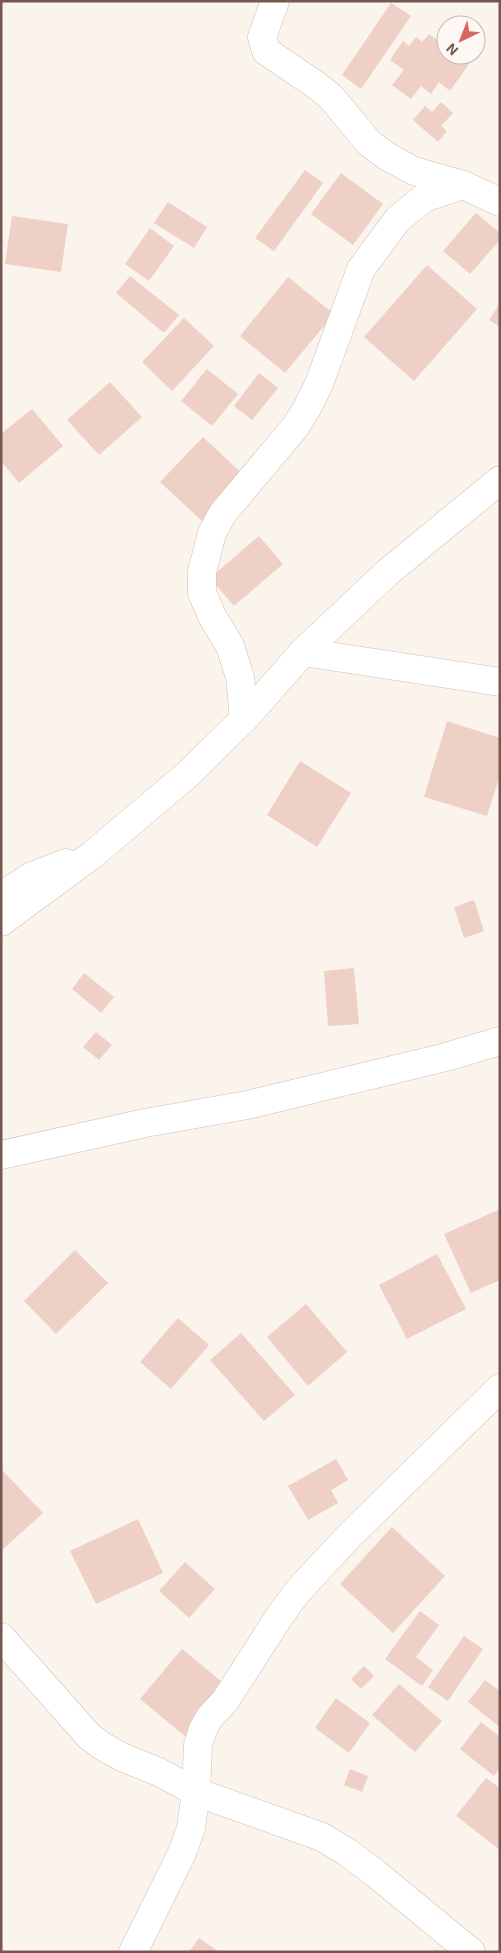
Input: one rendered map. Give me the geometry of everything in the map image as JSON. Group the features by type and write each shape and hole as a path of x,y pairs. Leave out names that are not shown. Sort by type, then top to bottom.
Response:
{"street":[{"path":"275,1 262,37 266,51 332,98 369,143 388,157 414,171 463,185 500,202"},
{"path":"244,720 240,677 230,646 212,616 202,594 202,572 212,533 223,513 296,426 307,408 318,384 361,269 398,219 424,198 463,185"},
{"path":"1,922 92,855 188,774 244,720 303,652 388,572 500,480"},
{"path":"303,652 500,682"},
{"path":"1,896 32,876 92,855"},
{"path":"1,1155 146,1123 247,1105 446,1057 500,1042"},
{"path":"133,1952 182,1853 191,1828 196,1792 198,1745 203,1729 210,1717 225,1701 280,1614 298,1591 349,1536 500,1388"},
{"path":"1,1637 89,1736 102,1746 124,1758 159,1772 196,1792 322,1837 347,1852 375,1873 471,1952"}],"building":[{"path":"391,3 411,16 361,89 342,75"},
{"path":"429,34 436,39 436,65 468,65 450,91 439,82 431,94 421,86 411,99 392,85 404,70 390,60 403,41 409,46 416,37 422,42"},
{"path":"441,102 453,113 441,126 447,131 438,142 413,120 425,106 432,112"},
{"path":"305,170 323,183 274,251 255,238"},
{"path":"341,173 383,204 353,245 311,214"},
{"path":"168,202 207,227 194,248 154,223"},
{"path":"476,213 500,233 500,240 470,274 443,251"},
{"path":"12,216 68,224 61,272 5,264"},
{"path":"150,228 174,246 149,281 125,264"},
{"path":"427,265 477,309 414,381 364,337"},
{"path":"130,276 179,315 164,333 116,293"},
{"path":"288,277 334,314 285,373 240,336"},
{"path":"500,303 500,327 489,320"},
{"path":"184,318 214,346 172,391 142,362"},
{"path":"207,369 238,394 212,426 181,401"},
{"path":"259,373 278,388 252,420 234,406"},
{"path":"110,382 142,417 99,455 67,420"},
{"path":"32,409 63,446 19,483 1,461 1,434"},
{"path":"203,437 247,478 204,523 160,482"},
{"path":"259,536 283,564 234,606 210,578"},
{"path":"447,721 500,738 500,775 487,816 424,797"},
{"path":"300,761 351,793 317,847 267,815"},
{"path":"474,900 484,931 464,938 454,907"},
{"path":"354,968 359,1024 328,1026 324,971"},
{"path":"84,973 114,997 101,1013 72,989"},
{"path":"96,1032 112,1045 99,1060 83,1047"},
{"path":"498,1210 500,1214 500,1280 471,1293 444,1234"},
{"path":"75,1250 108,1283 56,1334 24,1301"},
{"path":"437,1254 466,1309 407,1339 379,1285"},
{"path":"306,1304 347,1352 308,1386 267,1337"},
{"path":"178,1318 209,1345 171,1389 140,1362"},
{"path":"241,1333 295,1395 264,1421 210,1360"},
{"path":"336,1459 348,1480 331,1490 338,1503 308,1520 288,1486"},
{"path":"1,1469 43,1513 1,1551"},
{"path":"138,1519 163,1573 96,1604 70,1551"},
{"path":"392,1527 445,1576 393,1633 340,1584"},
{"path":"185,1562 215,1589 189,1618 159,1591"},
{"path":"420,1611 439,1625 416,1657 433,1670 422,1686 385,1659"},
{"path":"464,1636 483,1649 448,1701 428,1687"},
{"path":"182,1649 228,1687 186,1737 140,1699"},
{"path":"364,1666 374,1676 361,1689 351,1679"},
{"path":"485,1680 500,1691 500,1727 468,1702"},
{"path":"399,1684 442,1721 415,1752 372,1715"},
{"path":"336,1698 370,1723 349,1753 315,1728"},
{"path":"481,1722 500,1737 500,1768 494,1776 460,1749"},
{"path":"350,1769 368,1776 362,1792 344,1785"},
{"path":"486,1778 500,1788 500,1850 456,1816"},
{"path":"199,1938 219,1952 189,1952"}]}
